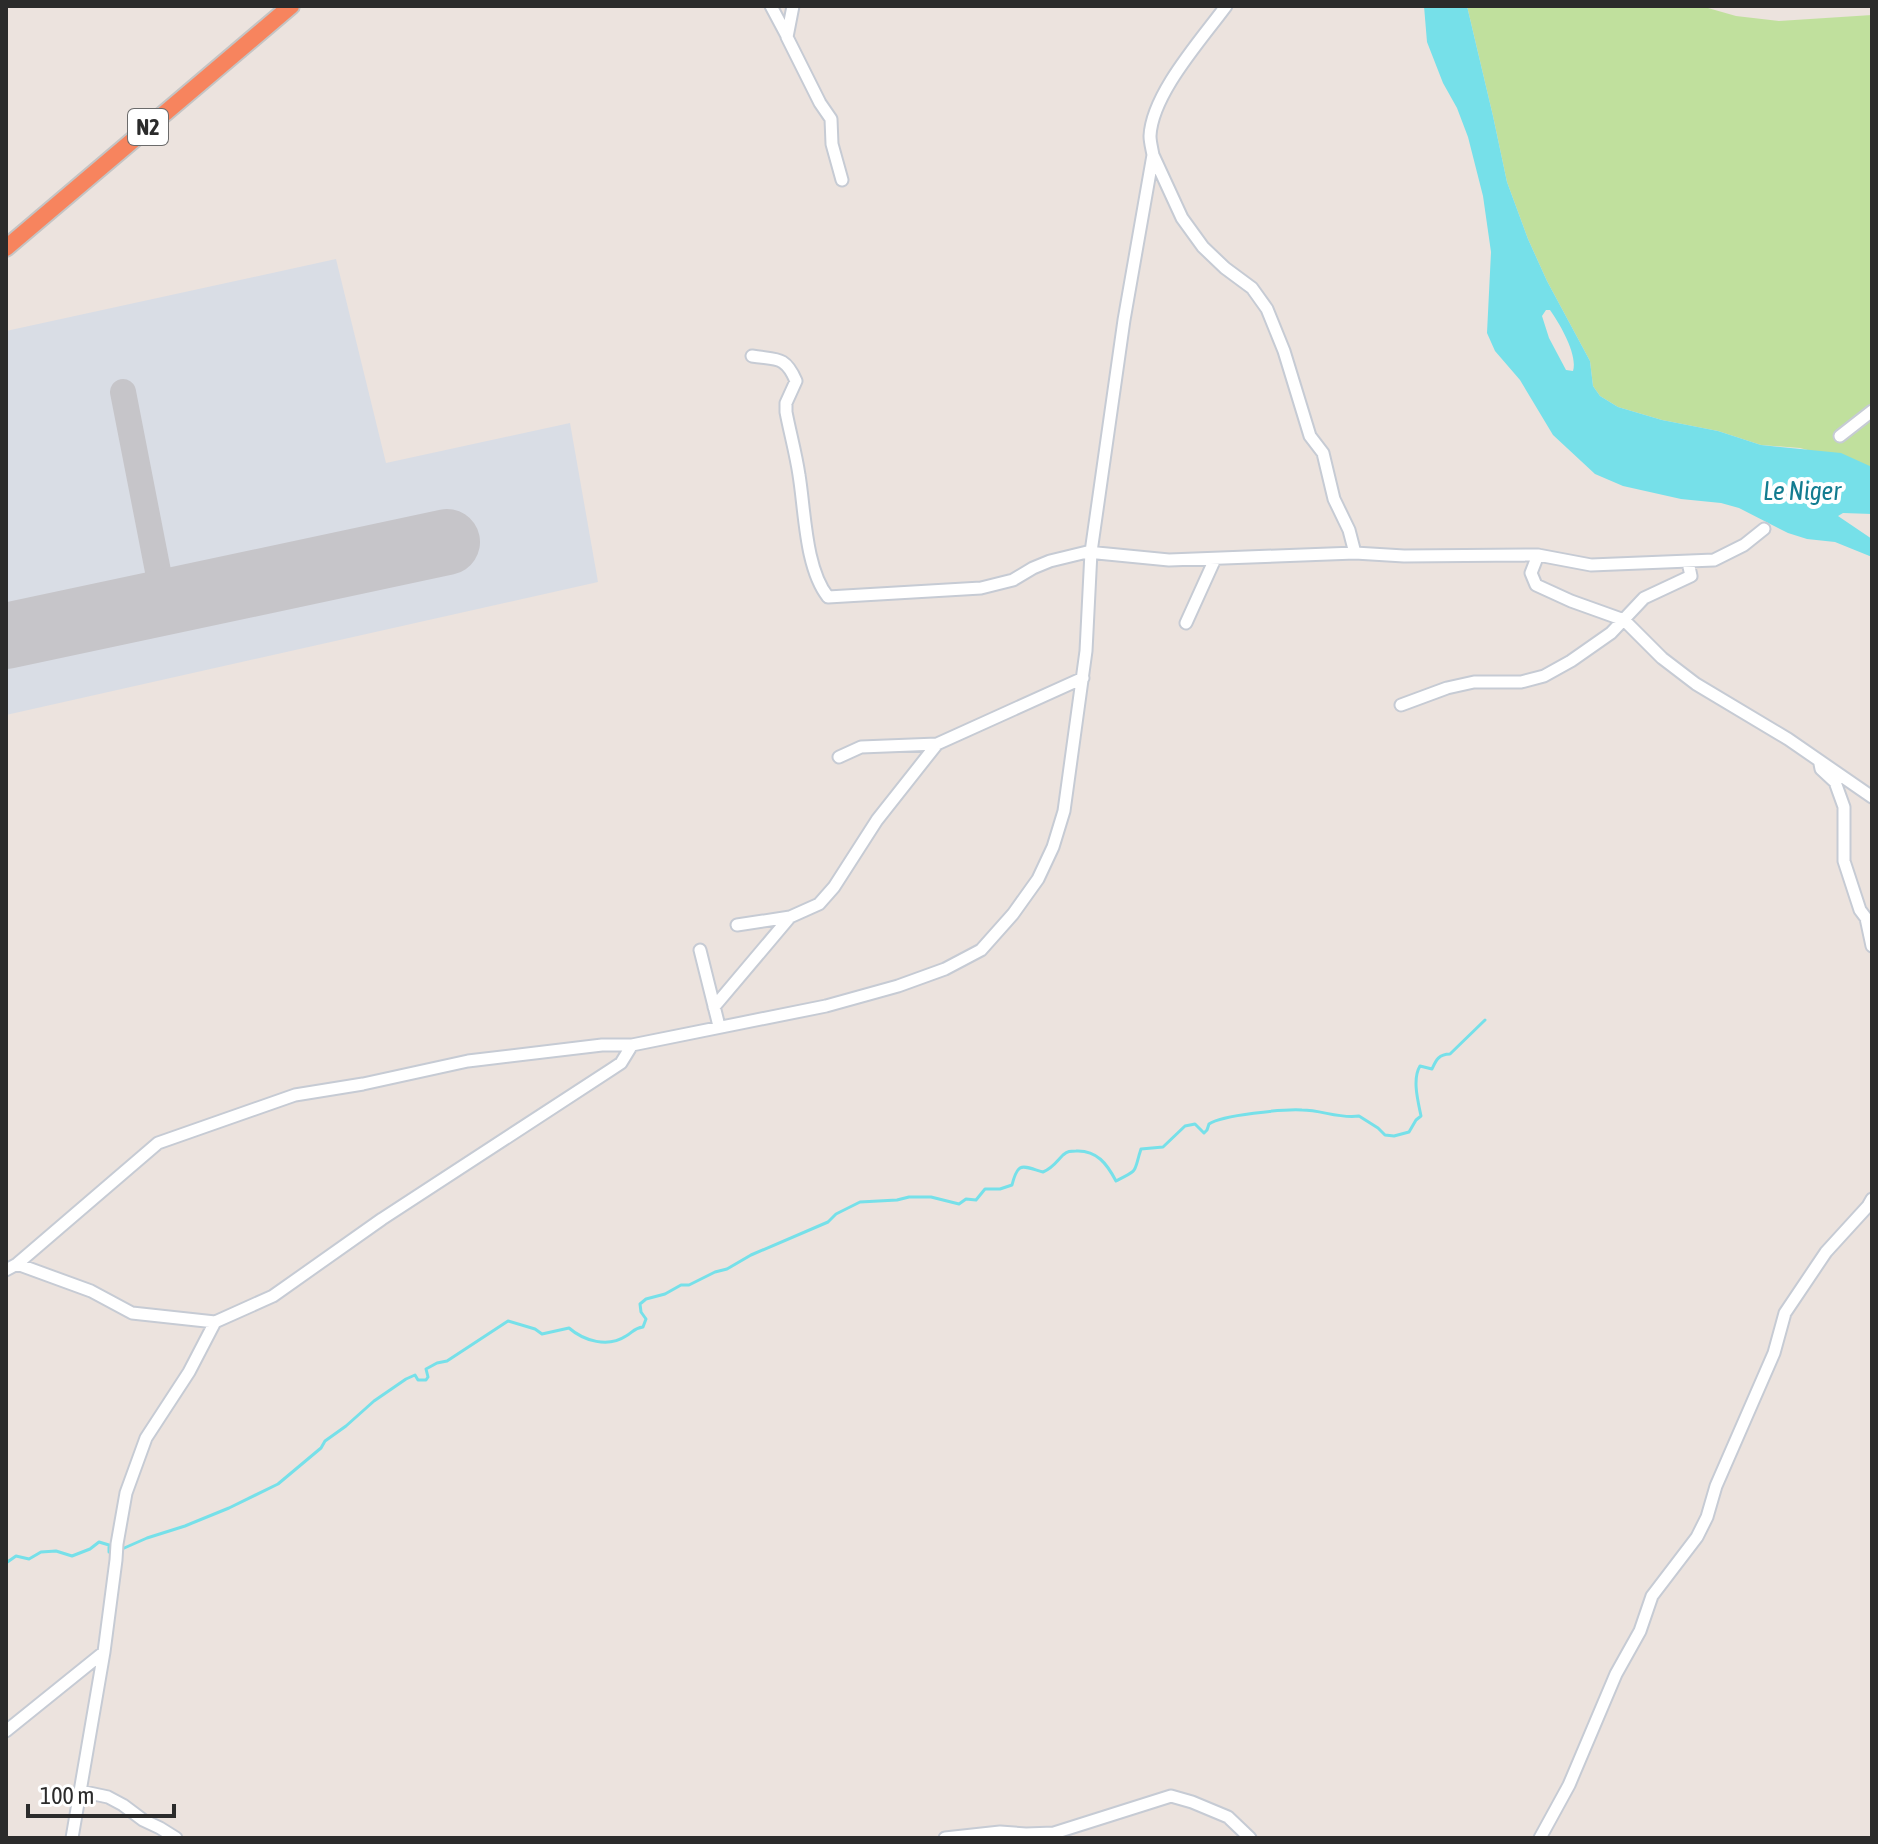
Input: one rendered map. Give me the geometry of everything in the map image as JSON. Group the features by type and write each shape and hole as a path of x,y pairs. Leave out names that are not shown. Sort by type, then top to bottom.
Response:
{"highway":[{"name":"N2","path":"6,248 291,6"}],"street":[{"path":"771,6 831,119 832,144 842,180"},
{"path":"787,37 793,6"},
{"path":"1226,6 1167,86 1153,120 1150,137 1153,155 1182,218 1203,247 1252,288 1267,309 1284,351 1310,436 1323,453 1334,499 1349,530 1355,553"},
{"path":"11,1267 158,1143 295,1095 468,1061 602,1045 632,1045 826,1006 898,986 945,969 981,950 1013,914 1038,879 1053,847 1064,811 1083,678 1091,552 1124,320 1153,155"},
{"path":"752,356 772,357 788,365 796,381 786,403 786,412 799,472 808,550 828,597 981,588 1013,580 1050,561 1091,552 1157,559 1355,553 1404,556 1538,555 1591,565 1688,562 1714,560 1744,545 1764,529"},
{"path":"1840,436 1872,411"},
{"path":"1538,555 1531,573 1536,585 1624,620 1662,658 1696,684 1788,739 1872,797"},
{"path":"1186,623 1215,559"},
{"path":"1401,705 1474,682 1521,682 1544,676 1611,633 1644,598 1691,576 1688,562"},
{"path":"839,757 861,747 937,744 1083,678"},
{"path":"737,925 790,917 819,904 834,887 877,820 937,744"},
{"path":"1819,760 1821,769 1835,782 1844,807 1844,861 1860,910 1866,918 1872,946"},
{"path":"714,1007 790,917"},
{"path":"700,950 719,1026"},
{"path":"11,1267 91,1291 132,1313 215,1322 273,1296 382,1219 621,1063 632,1045"},
{"path":"1540,1838 1569,1785 1616,1674 1640,1631 1652,1596 1697,1537 1707,1517 1716,1486 1774,1353 1785,1313 1826,1252 1872,1199"},
{"path":"72,1838 104,1652 126,1493 146,1438 189,1372 215,1322"},
{"path":"6,1731 104,1652"},
{"path":"80,1791 108,1797 176,1838"},
{"path":"945,1838 1000,1832 1054,1833 1171,1796 1228,1817 1250,1838"}],"shaded area":[{"path":"336,259 386,463 570,423 598,582 6,715 6,331"}],"green space":[{"path":"1467,6 1701,6 1736,16 1779,21 1872,15 1872,467 1800,448 1761,445 1718,431 1662,420 1618,407 1600,396 1593,386 1590,361 1547,281 1507,182"}],"water":[{"name":"Le Niger","path":"1424,6 1467,6 1507,182 1547,281 1590,361 1593,386 1600,396 1618,407 1662,420 1718,431 1761,445 1841,453 1872,467 1872,514 1843,513 1838,516 1872,539 1872,557 1835,542 1788,533 1739,508 1623,486 1595,474 1553,435 1520,380 1495,351 1487,333 1491,252 1483,196 1468,137 1427,42","holes":["1550,310 1571,348 1573,371 1566,370 1549,338 1542,316"]}],"waterway":[{"path":"122,1549 229,1508 278,1484 374,1401 415,1375 418,1380 426,1380 426,1369 447,1361 508,1321 542,1334 569,1328 596,1341 619,1340 643,1327 646,1319 640,1304 646,1299 727,1269 751,1255 828,1222 836,1214 860,1202 909,1197 931,1197 959,1204 966,1199 976,1200 985,1189 1012,1185 1016,1172 1022,1167 1043,1172 1072,1151 1096,1156 1116,1181 1134,1170 1141,1149 1163,1147 1185,1126 1195,1124 1204,1133 1209,1124 1216,1121 1254,1113 1302,1110 1359,1116 1385,1135 1409,1132 1421,1116 1416,1084 1420,1066 1432,1069 1438,1058 1450,1054 1485,1020"},
{"path":"6,1563 16,1556 29,1559 41,1552 56,1551 72,1556 99,1542 109,1545 109,1552 114,1550"}],"taxiway":[{"path":"123,392 164,602"}],"runway":[{"path":"6,636 447,542"}]}
